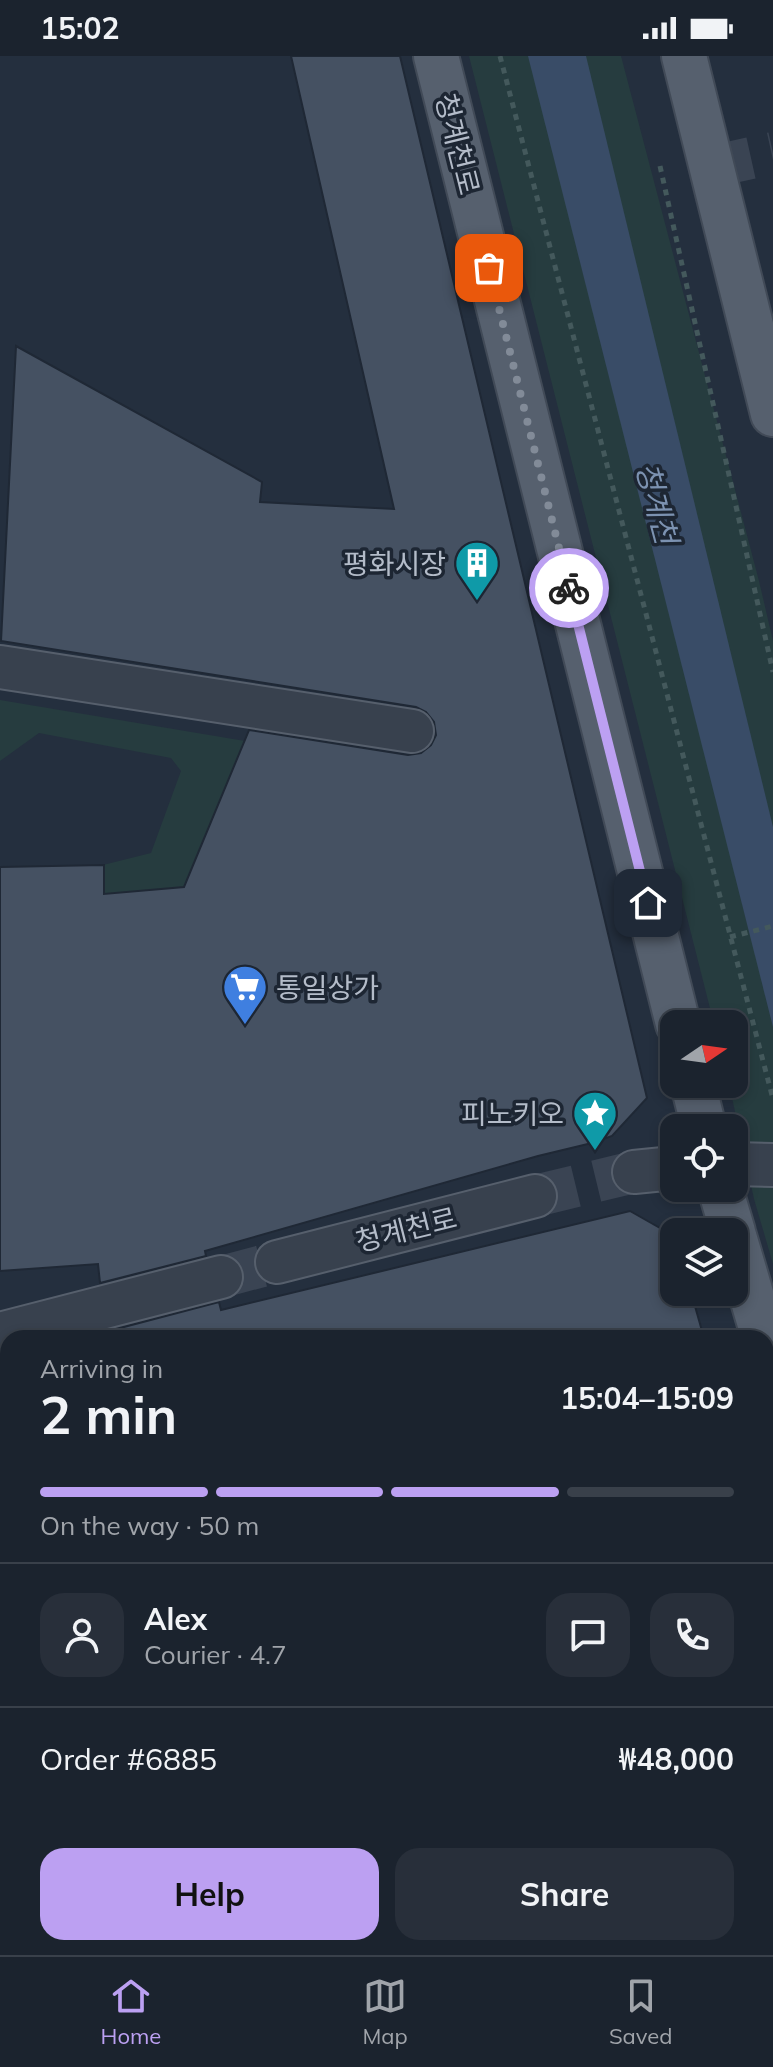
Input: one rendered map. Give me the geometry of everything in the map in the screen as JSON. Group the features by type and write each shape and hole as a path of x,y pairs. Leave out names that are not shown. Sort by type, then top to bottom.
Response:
{"main road":[{"name":"청계천로","path":"436,56 674,1010"},
{"path":"684,56 773,414"},
{"path":"748,1284 762,1330"}],"street":[{"path":"0,667 412,731"},
{"name":"청계천로","path":"277,1262 535,1196"},
{"path":"16,1330 221,1277"}],"path":[{"path":"500,56 773,1099"},
{"path":"659,164 773,672"},
{"path":"730,937 773,926"}],"green space":[{"path":"469,56 621,56 759,581 773,641 773,1264 748,1171 748,1114 736,1114 732,1098 748,1098 748,1010 710,1010"},
{"path":"0,700 245,741 184,887 127,892 109,1120 103,865 151,853 181,771 171,758 39,733 0,761"}],"water":[{"name":"청계천","path":"528,56 586,56 773,827 773,1027"}],"building":[{"path":"291,56 400,56 647,1098 612,1136 205,1251 206,1256 100,1283 98,1264 0,1271 0,867 104,865 104,894 184,887 249,730 408,755 421,753 431,745 436,735 434,722 426,712 416,707 1,641 16,346 262,482 260,502 394,509"},
{"path":"630,1211 660,1228 660,1306 695,1306 702,1330 113,1330 219,1302 221,1310"}],"tunnel":[{"path":"710,167 773,153"},
{"path":"535,1196 634,1172"},
{"path":"221,1277 277,1262"}],"way so far":[{"path":"489,268 569,588"}],"place":[{"name":"평화시장","path":"477,602"},
{"name":"통일상가","path":"245,1026"},
{"name":"피노키오","path":"595,1152"}],"route":[{"path":"569,588 648,903"}]}
